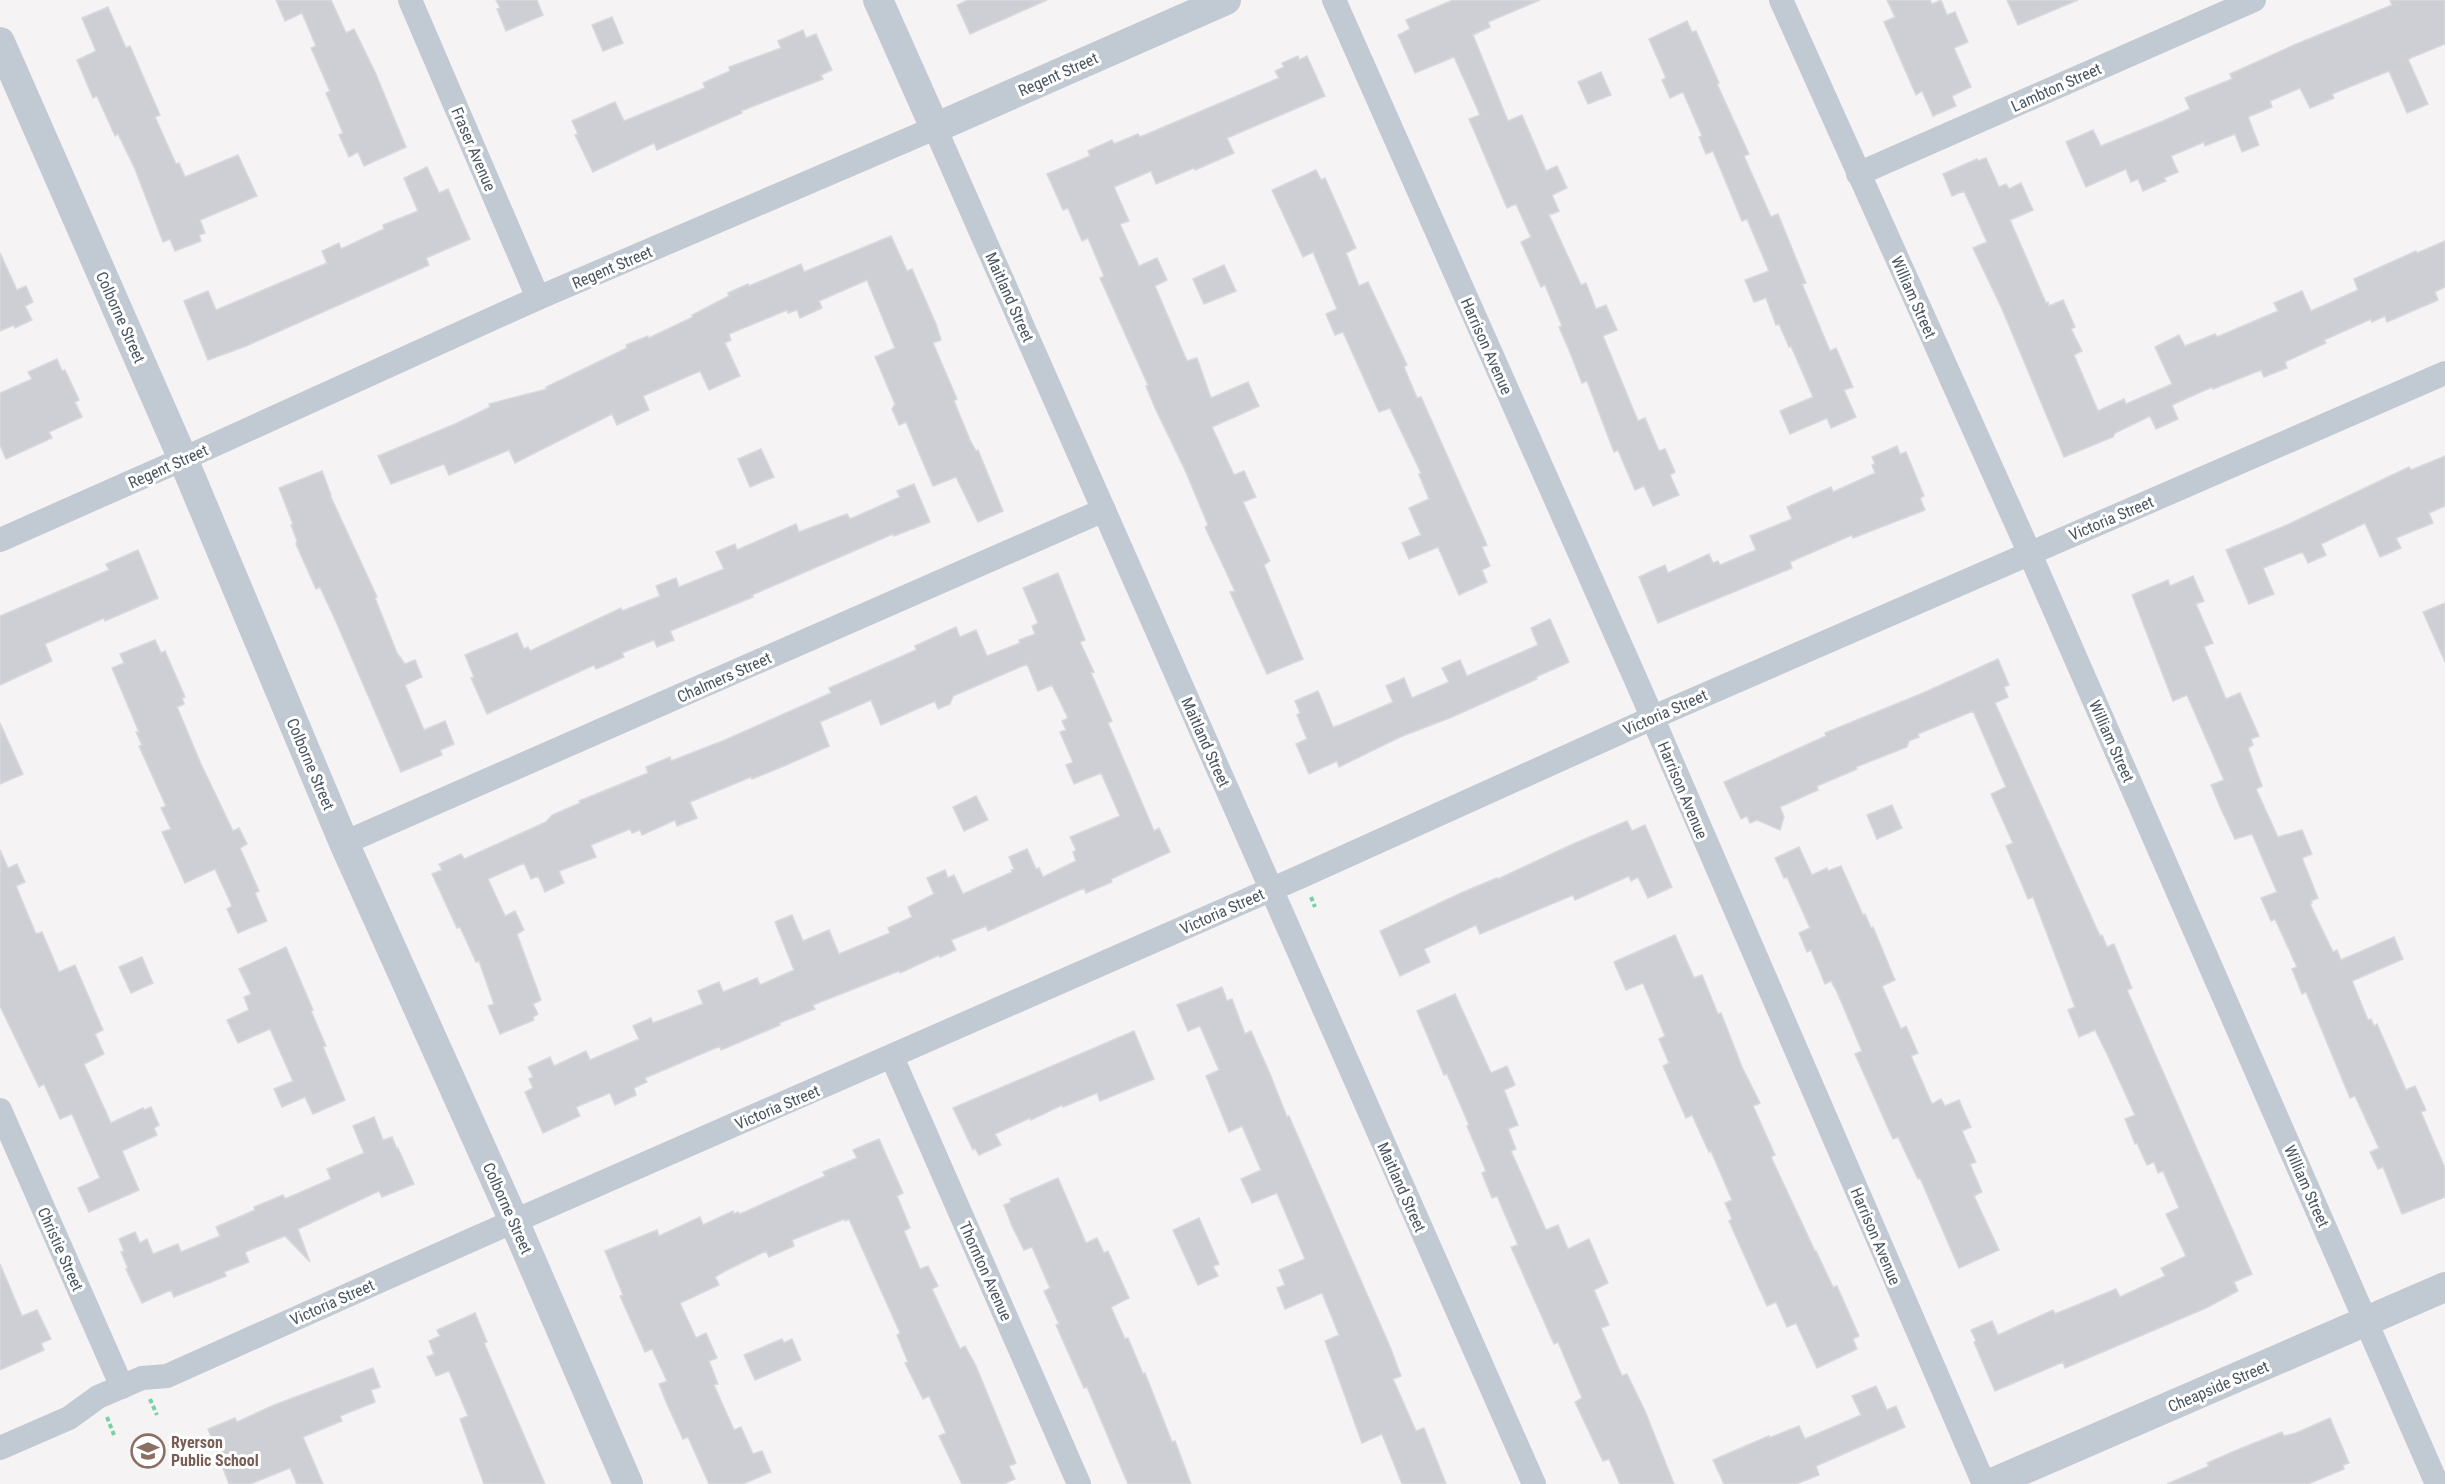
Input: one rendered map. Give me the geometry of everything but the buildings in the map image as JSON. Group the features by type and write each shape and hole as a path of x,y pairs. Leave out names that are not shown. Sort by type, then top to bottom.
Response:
{"street":[{"name":"Fraser Avenue","path":"410,0 538,298"},
{"name":"Maitland Street","path":"878,0 1534,1484"},
{"name":"Regent Street","path":"0,540 538,298 1226,0"},
{"name":"Harrison Avenue","path":"1334,0 1652,718 1984,1484"},
{"name":"William Street","path":"1781,0 2030,554 2437,1484"},
{"name":"Lambton Street","path":"1858,174 2254,0"},
{"name":"Colborne Street","path":"0,42 183,459 344,843 514,1221 628,1484"},
{"name":"Victoria Street","path":"0,1448 69,1418 98,1397 141,1378 167,1376 514,1221 892,1057 1652,718 2445,373"},
{"name":"Chalmers Street","path":"344,843 1104,510"},
{"name":"Thornton Avenue","path":"892,1057 1079,1484"},
{"name":"Christie Street","path":"0,1110 122,1387"},
{"name":"Cheapside Street","path":"1990,1484 2445,1287"}],"path":[{"path":"103,1408 114,1435"}],"place":[{"name":"Ryerson Public School","path":"148,1451"}]}
